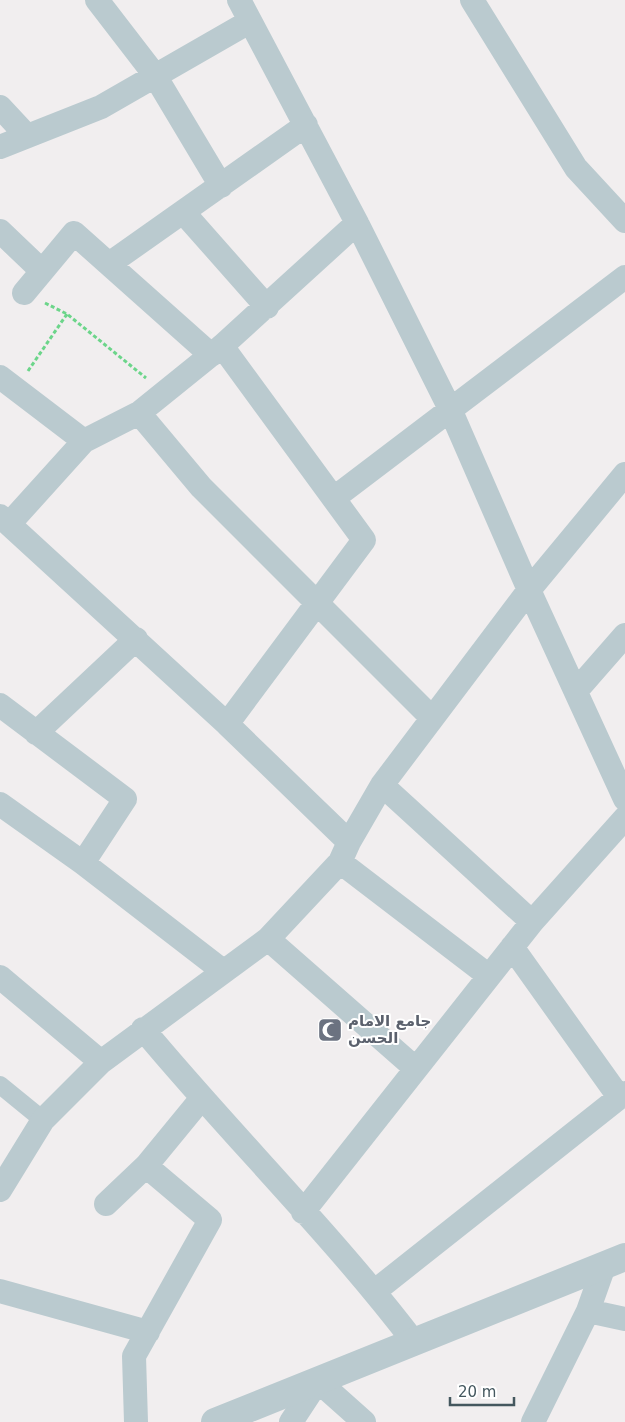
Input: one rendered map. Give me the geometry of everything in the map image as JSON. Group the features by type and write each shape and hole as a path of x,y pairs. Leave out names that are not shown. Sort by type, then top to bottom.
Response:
{"street":[{"path":"97,0 154,74 221,186"},
{"path":"239,0 357,223 450,409 529,590 623,788"},
{"path":"472,0 576,168 625,221"},
{"path":"0,147 101,107 154,74 249,22"},
{"path":"0,107 27,136"},
{"path":"108,264 306,125"},
{"path":"183,212 267,306"},
{"path":"357,223 217,351 139,413 84,441 5,520 227,724 344,852 489,976"},
{"path":"0,230 42,271"},
{"path":"24,293 74,233 108,264 217,351 334,498 364,540 227,724"},
{"path":"334,498 625,277"},
{"path":"8,383 84,441"},
{"path":"139,413 201,487 432,718"},
{"path":"0,1190 43,1120 101,1062 143,1029 268,939 344,852 382,785 529,590 625,474"},
{"path":"576,691 625,635"},
{"path":"36,733 136,639"},
{"path":"0,705 125,799 83,863"},
{"path":"382,785 532,922"},
{"path":"0,804 83,863 223,971"},
{"path":"303,1212 532,922 625,818"},
{"path":"268,939 415,1068"},
{"path":"375,1291 622,1095 512,948"},
{"path":"0,977 101,1062"},
{"path":"143,1029 201,1099 375,1291 414,1342"},
{"path":"0,1085 43,1120"},
{"path":"106,1204 146,1166 201,1099"},
{"path":"136,1422 134,1356 210,1220 146,1166"},
{"path":"534,1422 588,1310 614,1262"},
{"path":"215,1422 614,1262"},
{"path":"0,1291 148,1332"},
{"path":"588,1310 625,1319"},
{"path":"291,1422 318,1380"},
{"path":"318,1380 364,1422"}],"path":[{"path":"24,293 66,314 164,393"},
{"path":"8,383 66,314"}],"place":[{"name":"جامع الامام الحسن","path":"330,1030"}]}
